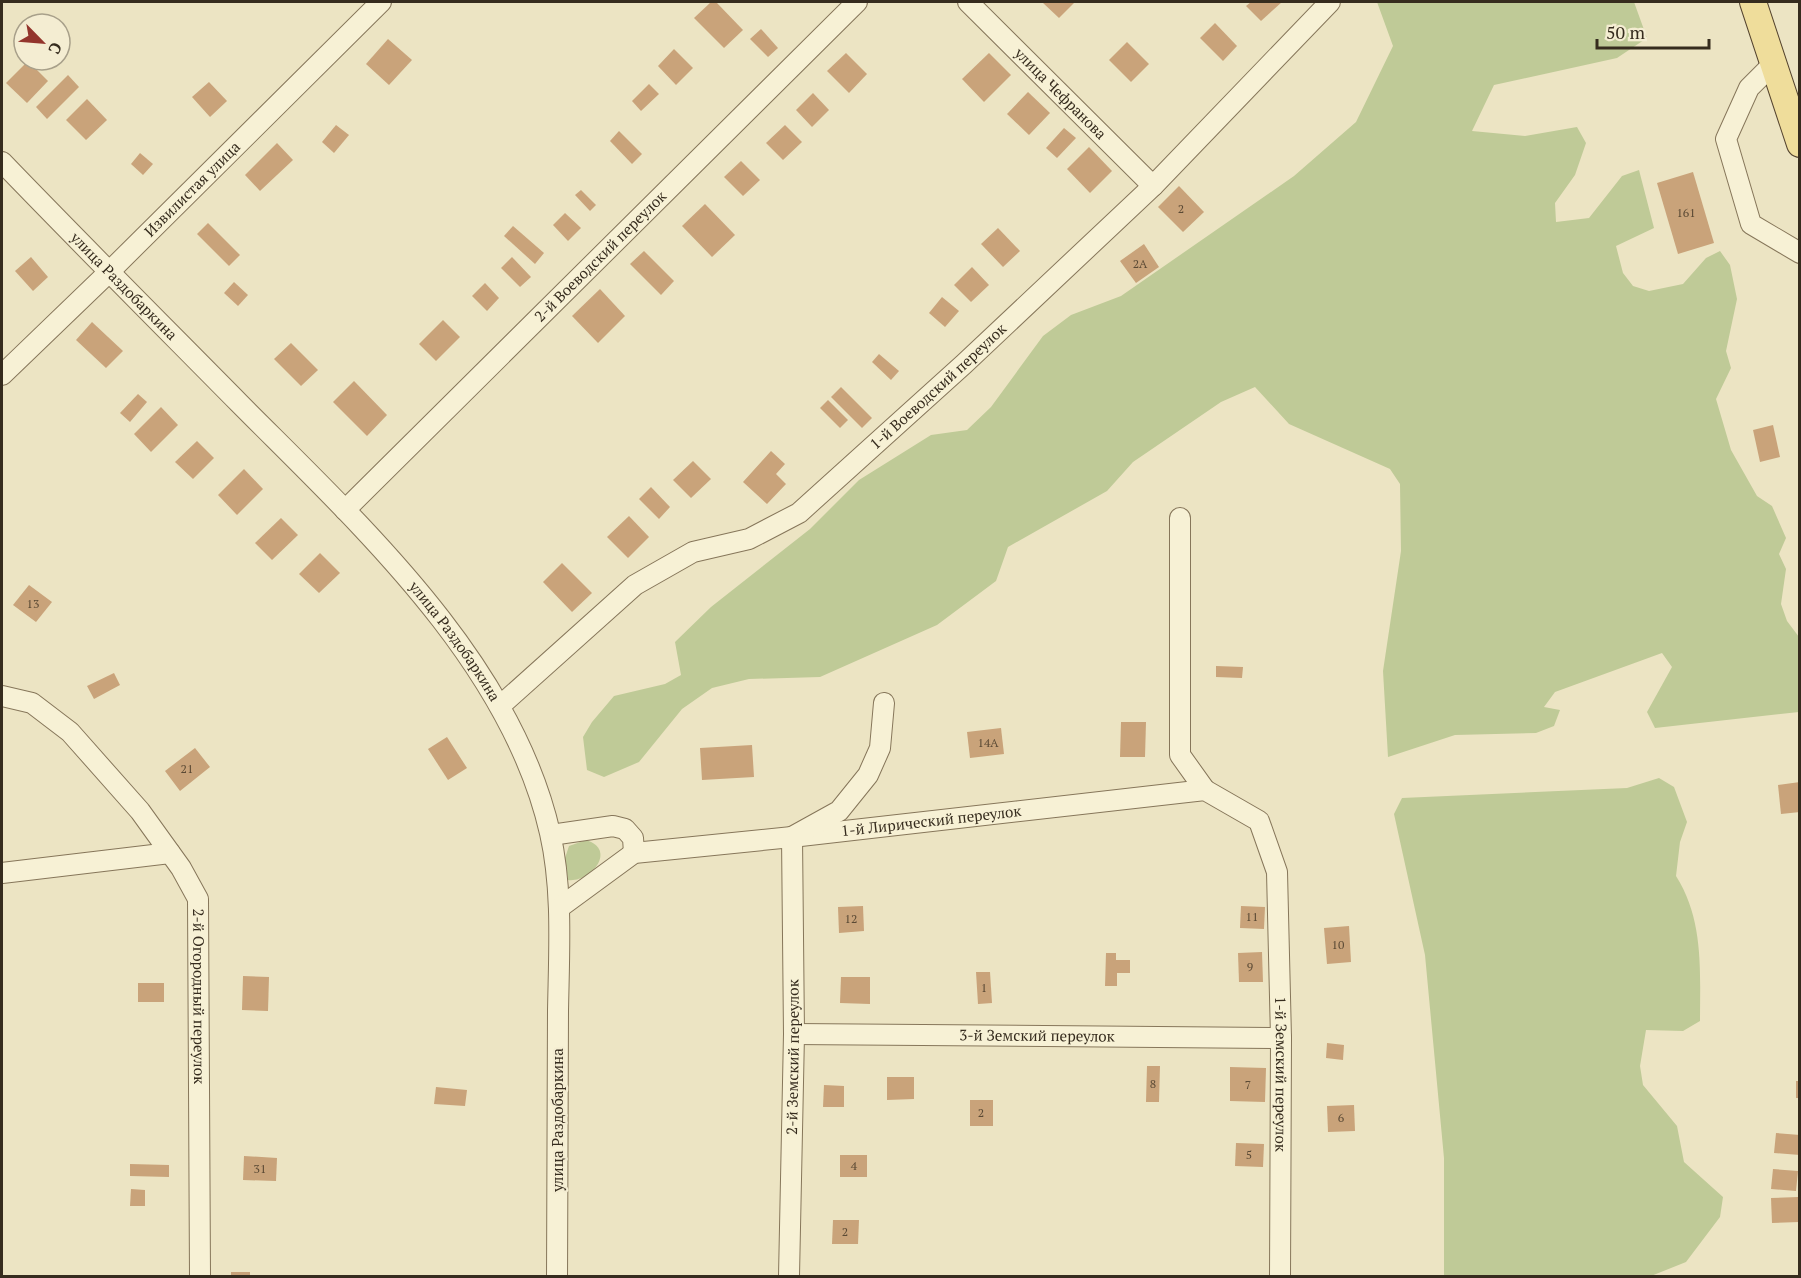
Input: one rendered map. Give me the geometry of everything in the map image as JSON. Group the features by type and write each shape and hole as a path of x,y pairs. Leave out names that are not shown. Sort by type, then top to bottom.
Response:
{"main road":[{"path":"1753,2 1800,144"}],"street":[{"name":"Извилистая улица","path":"2,375 381,2"},
{"name":"2-й Воеводский переулок","path":"345,510 857,2"},
{"name":"улица Чефранова","path":"968,2 1153,186"},
{"name":"1-й Воеводский переулок","path":"500,706 635,585 693,552 749,539 799,513 964,364 1153,186 1330,2"},
{"path":"1773,64 1749,88 1726,139 1751,224 1800,253"},
{"name":"улица Раздобаркина","path":"2,162 345,510 427,601 471,661 500,706 528,761 551,835 559,908 557,1276"},
{"path":"1180,518 1180,755 1205,790"},
{"name":"2-й Огородный переулок","path":"2,696 32,703 70,732 140,811 170,853 198,899 200,1276"},
{"path":"792,837 839,811 868,775 880,747 884,703"},
{"name":"1-й Лирический переулок","path":"634,853 1205,790"},
{"name":"1-й Земский переулок","path":"1205,790 1259,821 1277,872 1281,1038 1280,1276"},
{"path":"551,835 614,826 625,829 633,838 634,853 559,908"},
{"name":"2-й Земский переулок","path":"789,1276 794,1034 792,837"},
{"path":"2,873 170,853"},
{"name":"3-й Земский переулок","path":"794,1034 1281,1038"}],"green space":[{"path":"1377,2 1634,2 1647,38 1617,58 1494,85 1472,131 1525,136 1577,127 1586,143 1575,175 1555,203 1556,222 1589,218 1622,176 1639,170 1654,228 1616,246 1623,273 1633,286 1649,291 1683,284 1706,258 1720,251 1730,265 1737,299 1726,351 1731,368 1716,399 1731,450 1757,496 1772,506 1786,538 1779,554 1786,569 1781,604 1787,621 1799,637 1799,712 1655,728 1647,712 1672,667 1662,653 1555,692 1544,707 1560,710 1554,726 1536,733 1455,735 1388,757 1383,671 1401,551 1400,484 1390,469 1289,424 1255,387 1221,402 1133,462 1107,491 1008,547 996,581 937,625 820,677 749,679 712,688 682,709 639,762 604,777 587,770 583,737 592,722 614,696 665,684 681,675 675,642 711,607 810,529 859,480 931,435 967,430 991,407 1043,336 1071,315 1121,296 1294,176 1356,122 1393,46"},
{"path":"1659,778 1674,787 1687,822 1680,842 1676,876 1692,910 1696,928 1700,965 1700,1021 1683,1031 1646,1030 1640,1066 1643,1085 1677,1126 1684,1162 1723,1197 1720,1217 1686,1262 1651,1276 1444,1276 1444,1158 1425,955 1394,814 1402,798 1627,788"},
{"path":"586,840 600,851 597,865 585,876 576,880 568,880 565,858 569,846"}],"building":[{"path":"711,2 716,2 743,30 724,48 694,18"},
{"path":"1042,2 1075,2 1059,18"},
{"path":"1251,2 1282,2 1261,21 1246,6"},
{"path":"1215,23 1237,46 1223,61 1200,38"},
{"path":"761,29 778,48 768,57 750,39"},
{"path":"388,39 412,60 389,85 366,64"},
{"path":"1127,42 1149,64 1131,82 1109,60"},
{"path":"674,49 693,68 676,85 658,66"},
{"path":"846,53 867,74 849,93 827,71"},
{"path":"989,53 1011,75 984,102 962,79"},
{"path":"17,72 39,72 48,81 27,103 6,83"},
{"path":"68,75 79,87 47,119 36,107"},
{"path":"209,82 227,101 210,117 192,97"},
{"path":"649,84 659,94 641,111 632,101"},
{"path":"1028,92 1050,113 1029,135 1007,114"},
{"path":"813,93 829,110 812,127 796,110"},
{"path":"87,99 107,120 86,140 66,120"},
{"path":"336,125 349,135 334,153 322,142"},
{"path":"785,125 802,142 783,160 766,143"},
{"path":"1064,128 1076,138 1057,158 1046,148"},
{"path":"619,131 642,154 632,164 610,141"},
{"path":"277,143 293,160 260,191 245,175"},
{"path":"1089,147 1112,171 1090,193 1067,169"},
{"path":"140,153 153,164 143,175 131,164"},
{"path":"741,161 760,180 743,196 724,177"},
{"path":"1693,172 1714,243 1678,254 1657,183"},
{"path":"1179,186 1204,212 1183,232 1158,207"},
{"path":"581,190 596,205 590,211 575,195"},
{"path":"705,204 735,235 712,257 682,226"},
{"path":"565,213 581,228 568,241 553,225"},
{"path":"208,223 240,255 229,266 197,234"},
{"path":"513,226 544,253 535,264 504,236"},
{"path":"998,228 1020,251 1003,267 981,244"},
{"path":"1144,244 1159,267 1136,283 1120,261"},
{"path":"644,251 674,281 661,295 630,264"},
{"path":"31,257 48,277 33,291 15,271"},
{"path":"512,257 531,277 520,287 501,268"},
{"path":"972,267 989,285 971,302 954,285"},
{"path":"234,282 248,295 238,306 224,293"},
{"path":"485,283 499,298 487,311 472,296"},
{"path":"600,289 625,316 598,343 572,316"},
{"path":"942,297 959,311 945,327 929,313"},
{"path":"443,320 460,337 436,361 419,344"},
{"path":"92,322 123,351 106,368 76,340"},
{"path":"291,343 318,370 301,386 274,359"},
{"path":"879,354 899,371 891,380 872,362"},
{"path":"354,381 387,415 367,436 333,402"},
{"path":"841,387 872,418 862,428 831,397"},
{"path":"138,394 147,402 130,422 120,413"},
{"path":"828,400 848,420 840,428 820,408"},
{"path":"161,407 178,425 151,452 134,434"},
{"path":"1773,425 1780,457 1760,462 1753,430"},
{"path":"197,441 214,458 193,479 175,462"},
{"path":"771,451 785,464 776,474 786,484 767,504 743,482"},
{"path":"693,461 711,479 691,498 673,480"},
{"path":"244,469 263,489 237,515 218,495"},
{"path":"651,487 670,507 659,519 639,499"},
{"path":"629,516 649,537 628,558 607,537"},
{"path":"281,518 298,535 272,560 255,543"},
{"path":"320,553 340,573 319,593 299,574"},
{"path":"562,563 592,593 572,612 543,582"},
{"path":"29,585 52,602 36,622 13,605"},
{"path":"1216,666 1243,667 1242,678 1216,677"},
{"path":"114,673 120,685 94,699 87,686"},
{"path":"1121,722 1146,722 1145,757 1120,757"},
{"path":"1001,728 1004,754 970,758 967,732"},
{"path":"447,737 467,768 448,780 428,749"},
{"path":"752,745 754,777 702,780 700,748"},
{"path":"195,748 210,767 180,791 165,771"},
{"path":"1800,782 1800,812 1781,814 1778,785"},
{"path":"863,906 864,931 839,933 838,907"},
{"path":"1241,906 1265,907 1264,929 1240,928"},
{"path":"1349,926 1351,962 1327,964 1324,928"},
{"path":"1262,952 1263,982 1239,982 1238,953"},
{"path":"1106,953 1116,953 1116,960 1130,960 1130,973 1117,973 1117,986 1105,986"},
{"path":"976,972 990,972 992,1003 978,1004"},
{"path":"243,976 269,977 268,1011 242,1010"},
{"path":"841,977 870,977 870,1004 840,1003"},
{"path":"138,983 164,983 164,1002 138,1002"},
{"path":"1327,1043 1344,1045 1343,1060 1326,1058"},
{"path":"1147,1066 1160,1066 1159,1102 1146,1102"},
{"path":"1230,1067 1266,1068 1265,1102 1230,1101"},
{"path":"887,1077 914,1077 914,1099 887,1100"},
{"path":"1796,1081 1800,1081 1800,1098 1796,1098"},
{"path":"824,1085 844,1086 844,1107 823,1107"},
{"path":"436,1087 467,1090 465,1106 434,1104"},
{"path":"970,1100 993,1100 993,1126 970,1126"},
{"path":"1354,1105 1355,1131 1328,1132 1327,1106"},
{"path":"1776,1133 1800,1135 1800,1155 1774,1153"},
{"path":"1236,1143 1264,1144 1263,1167 1235,1166"},
{"path":"840,1155 867,1155 867,1177 840,1177"},
{"path":"244,1156 277,1158 276,1181 243,1180"},
{"path":"130,1164 169,1165 169,1177 130,1176"},
{"path":"1773,1169 1798,1171 1796,1191 1771,1189"},
{"path":"131,1189 145,1190 145,1206 130,1206"},
{"path":"1798,1197 1799,1222 1772,1223 1771,1198"},
{"path":"833,1220 859,1220 858,1244 832,1244"},
{"path":"231,1272 250,1272 250,1276 231,1276"}]}
